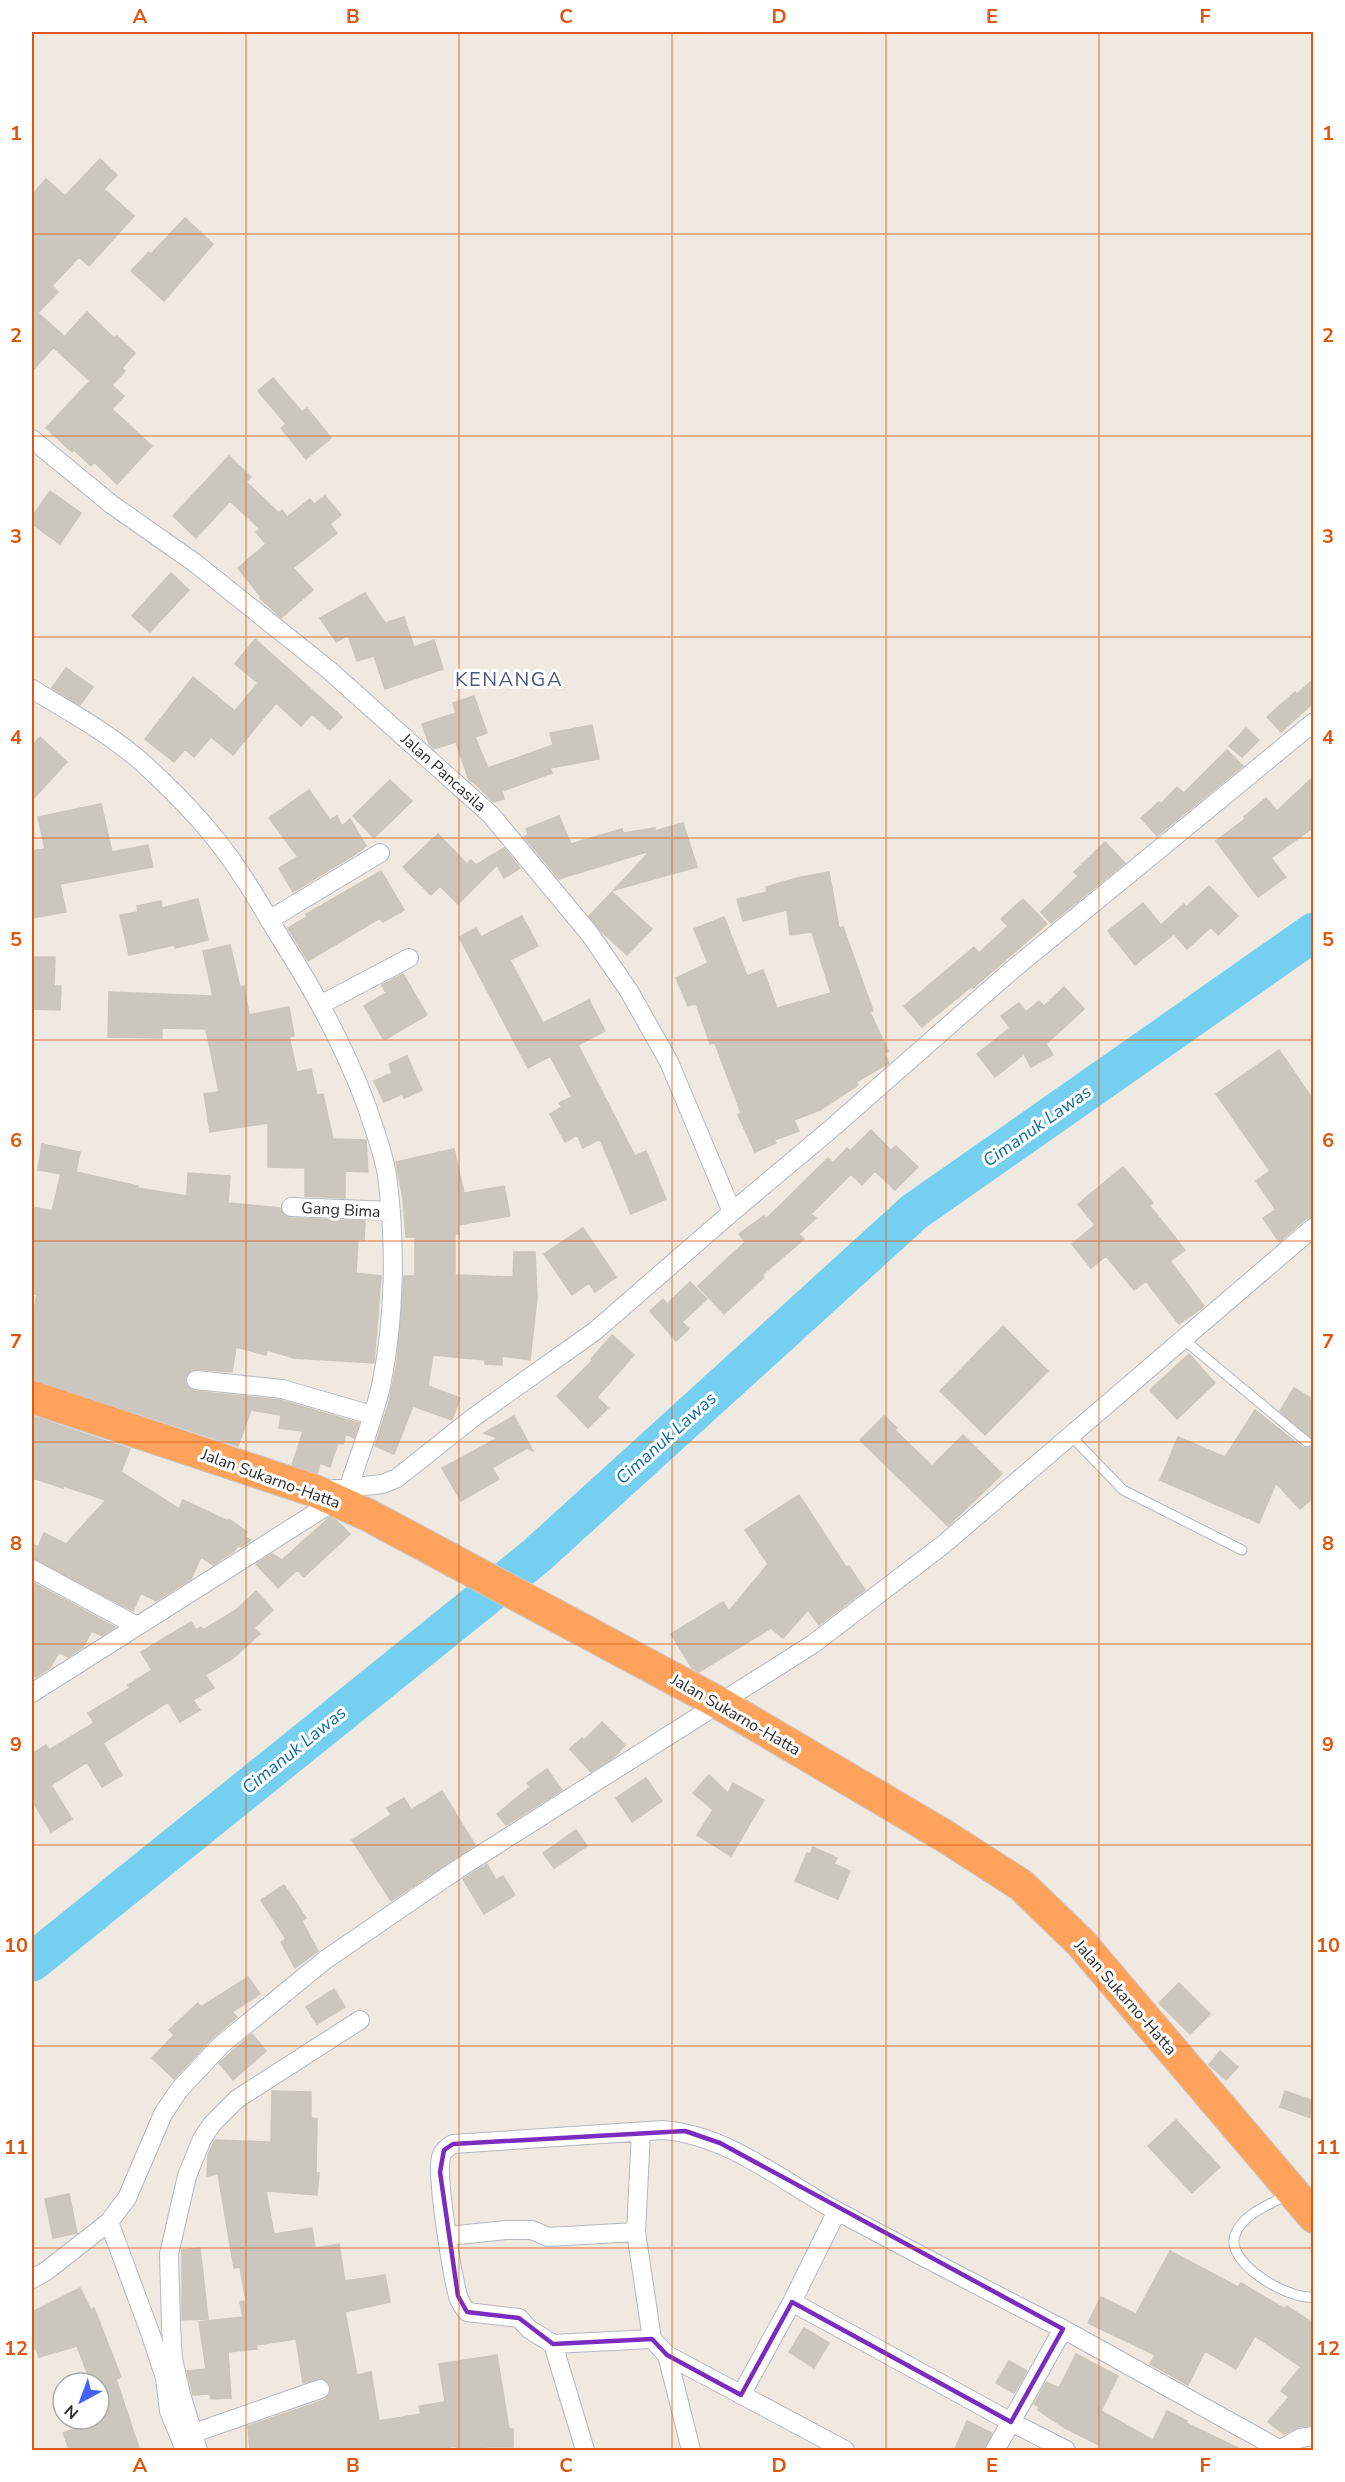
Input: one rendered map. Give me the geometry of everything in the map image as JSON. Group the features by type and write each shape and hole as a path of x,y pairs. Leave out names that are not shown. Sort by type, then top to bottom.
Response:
{"highway":[{"name":"Jalan Sukarno-Hatta","path":"32,1397 333,1493 368,1515 719,1703 943,1835 1021,1884 1081,1943 1314,2217"}],"street":[{"name":"Jalan Pancasila","path":"32,439 111,504 195,563 329,670 491,815 589,933 629,991 669,1062 732,1212"},
{"path":"32,689 99,730 144,763 184,803 238,869 320,1005 345,1052 378,1140 386,1172 391,1211 391,1291 385,1361 380,1389 372,1414 333,1493"},
{"path":"32,1693 137,1626 333,1493 383,1484 397,1478 474,1417 595,1331 1012,970 1314,722"},
{"path":"269,920 380,853"},
{"path":"320,1005 410,958"},
{"name":"Gang Bima","path":"291,1207 391,1211"},
{"path":"32,2279 45,2272 109,2222 127,2198 163,2114 179,2090 220,2045 334,1953 458,1869 813,1644 944,1544 1311,1234"},
{"path":"196,1380 282,1389 372,1414"},
{"path":"32,1569 137,1626"},
{"path":"174,2396 169,2254 187,2176 202,2139 212,2124 237,2099 360,2020"},
{"path":"652,2339 553,2344 529,2330 519,2318 467,2312 458,2296 447,2236 440,2158 444,2150 453,2144 663,2130 685,2132 720,2143 837,2211 1063,2329 1280,2450 1300,2438 1314,2436"},
{"path":"641,2132 636,2232 652,2339 667,2355 845,2451"},
{"path":"741,2395 792,2302 837,2211"},
{"path":"109,2222 191,2445 320,2389"},
{"path":"447,2236 506,2230 532,2230 548,2237 636,2232"},
{"path":"792,2302 1066,2451"},
{"path":"995,2451 1063,2329"},
{"path":"553,2344 585,2451"},
{"path":"667,2355 691,2451"}],"lane":[{"path":"1183,1340 1307,1442"},
{"path":"1071,1436 1123,1490 1242,1550"},
{"path":"1294,2192 1244,2220 1234,2237 1235,2249 1247,2265 1276,2288 1295,2296 1314,2297"}],"highlighted area":[{"path":"685,2131 720,2143 1063,2329 1011,2422 792,2302 741,2395 667,2355 652,2339 553,2344 519,2318 467,2312 458,2296 440,2172 444,2150 453,2144"}],"building":[{"path":"100,159 117,175 104,189 134,216 89,266 79,257 52,286 58,292 38,313 64,336 32,371 32,195 46,179 65,196"},
{"path":"185,218 213,244 164,301 131,271 149,252 151,254"},
{"path":"87,312 114,338 117,336 135,353 122,368 125,371 112,385 124,396 112,409 152,446 117,484 94,462 91,466 46,428 90,381 54,348"},
{"path":"273,378 302,412 307,408 331,438 306,459 281,428 286,424 258,391"},
{"path":"229,456 251,477 246,482 279,513 282,510 287,517 310,499 314,504 325,496 341,515 330,524 337,533 293,568 313,590 281,618 260,598 238,568 266,544 256,532 260,529 230,501 196,538 173,516"},
{"path":"50,491 81,513 60,544 32,524 32,517"},
{"path":"171,573 189,590 150,632 132,616"},
{"path":"365,593 385,623 404,617 414,647 434,640 443,669 385,689 374,656 357,661 348,635 336,642 320,618"},
{"path":"255,639 342,717 330,730 312,714 301,726 276,703 233,755 211,737 194,757 185,749 174,762 145,739 193,677 235,711 258,683 235,664"},
{"path":"66,668 93,687 80,705 52,688"},
{"path":"1314,679 1314,702 1281,732 1267,717 1295,692 1297,694"},
{"path":"474,696 487,733 475,737 488,768 553,745 550,733 592,725 599,759 550,768 552,773 502,791 504,799 493,802 469,780 456,742 434,749 429,744 422,724 456,713 453,703"},
{"path":"1246,728 1259,740 1242,757 1229,746"},
{"path":"40,737 67,762 32,800 32,746"},
{"path":"1227,750 1243,766 1157,836 1141,818 1159,802 1161,804 1177,787 1184,793"},
{"path":"1314,776 1314,827 1271,858 1286,877 1258,897 1216,841 1245,819 1244,817 1266,798 1277,811"},
{"path":"390,780 412,801 374,838 353,816"},
{"path":"309,790 330,820 337,816 342,826 350,819 366,846 293,892 279,868 298,857 269,818"},
{"path":"101,804 112,852 148,845 153,867 60,884 66,912 32,918 32,851 45,849 38,817"},
{"path":"559,816 571,844 622,829 623,833 655,828 655,831 683,823 697,867 614,890 650,851 559,879 524,837 528,834 526,829"},
{"path":"438,834 467,864 471,860 476,865 504,848 520,868 504,878 497,865 458,904 440,886 431,895 403,867"},
{"path":"1105,842 1125,863 1051,923 1041,912 1078,876 1074,872"},
{"path":"381,871 404,910 383,922 380,918 308,961 288,928 307,917 306,914"},
{"path":"829,872 839,928 843,927 873,1011 870,1012 888,1051 884,1053 889,1063 856,1082 858,1085 820,1110 794,1120 799,1131 774,1140 776,1143 755,1152 738,1115 741,1113 715,1043 710,1044 696,1003 688,1006 676,978 708,963 694,929 724,917 747,976 763,970 777,1008 831,993 812,932 790,935 787,910 743,921 737,899 767,892 766,887"},
{"path":"1209,886 1238,916 1218,935 1211,927 1187,949 1174,934 1135,965 1108,931 1143,903 1161,925"},
{"path":"612,892 652,929 627,955 601,931 589,916"},
{"path":"198,899 208,940 129,955 120,915 138,912 137,906 161,901 162,908"},
{"path":"1023,899 1047,924 973,988 971,987 922,1027 904,1006 974,947 979,953 1008,926 1001,919"},
{"path":"522,916 538,946 510,960 543,1023 589,1000 605,1031 578,1045 635,1156 646,1151 666,1199 631,1214 600,1139 583,1148 577,1135 565,1142 550,1114 562,1107 559,1103 572,1097 550,1056 528,1068 459,937 476,928 481,937"},
{"path":"230,945 240,987 244,986 249,1015 289,1007 294,1036 289,1037 297,1072 311,1069 317,1095 323,1094 333,1139 366,1140 368,1172 345,1171 345,1198 305,1196 305,1168 268,1167 268,1123 210,1132 204,1094 219,1092 206,1029 162,1028 162,1038 108,1037 109,992 213,996 203,951"},
{"path":"32,957 55,957 54,986 61,986 60,1010 32,1009"},
{"path":"403,974 427,1015 384,1040 364,1006 386,993 382,985"},
{"path":"1064,987 1084,1009 1046,1044 1053,1055 1031,1067 1024,1054 995,1077 977,1054 1010,1028 1001,1016 1019,1003 1026,1012 1039,1001 1044,1006"},
{"path":"1279,1050 1314,1101 1314,1216 1307,1218 1279,1242 1263,1218 1276,1210 1256,1181 1270,1171 1216,1094"},
{"path":"407,1056 422,1090 404,1098 402,1094 384,1102 374,1081 392,1073 389,1064"},
{"path":"871,1130 891,1150 896,1146 918,1167 895,1190 875,1171 862,1185 851,1174 811,1214 816,1218 799,1234 804,1239 762,1275 764,1277 724,1314 698,1286 745,1242 739,1234 764,1216 766,1219 828,1158 833,1163 847,1148 850,1151"},
{"path":"42,1144 80,1152 76,1172 138,1186 138,1188 187,1196 188,1173 230,1176 228,1203 280,1208 285,1216 291,1218 365,1221 364,1240 358,1239 356,1273 381,1276 374,1363 294,1358 267,1350 266,1355 236,1347 232,1372 197,1369 191,1370 185,1378 186,1385 194,1391 280,1400 359,1423 354,1438 346,1434 343,1444 338,1443 330,1467 320,1463 317,1473 292,1465 303,1431 279,1428 281,1415 251,1410 238,1446 32,1379 32,1317 37,1295 32,1293 32,1207 52,1211 61,1174 38,1170"},
{"path":"454,1149 464,1193 504,1186 510,1216 458,1225 459,1234 455,1234 455,1275 513,1277 514,1252 535,1252 537,1298 530,1360 502,1356 502,1365 485,1364 485,1360 433,1355 428,1386 460,1398 452,1420 413,1406 394,1454 375,1446 389,1402 397,1362 404,1276 415,1276 415,1237 406,1237 403,1199 396,1162"},
{"path":"1123,1167 1153,1203 1150,1206 1185,1250 1170,1261 1204,1306 1179,1324 1146,1281 1134,1290 1106,1256 1091,1268 1072,1244 1095,1225 1078,1204"},
{"path":"583,1228 616,1277 595,1292 589,1283 572,1295 544,1254"},
{"path":"690,1282 707,1299 682,1322 689,1329 676,1341 650,1311 663,1299 667,1304"},
{"path":"1003,1326 1048,1371 985,1435 940,1391"},
{"path":"612,1335 634,1355 597,1397 608,1408 588,1428 557,1396 593,1360 591,1359"},
{"path":"1189,1354 1215,1383 1177,1419 1150,1390"},
{"path":"1294,1388 1314,1400 1314,1441 1280,1411"},
{"path":"1255,1410 1303,1448 1310,1448 1314,1444 1314,1497 1300,1509 1276,1483 1259,1523 1160,1480 1178,1437 1225,1457"},
{"path":"32,1416 130,1449 121,1472 179,1509 183,1500 228,1521 229,1519 247,1532 244,1536 251,1540 241,1547 239,1545 213,1565 201,1557 191,1579 156,1601 141,1593 133,1611 32,1558 32,1544 38,1547 44,1533 66,1544 106,1500 32,1478"},
{"path":"514,1416 533,1451 527,1448 492,1468 499,1479 461,1501 442,1468 498,1438 484,1433"},
{"path":"884,1416 932,1466 963,1435 1002,1474 948,1526 860,1440"},
{"path":"799,1495 846,1567 849,1566 865,1590 819,1625 808,1610 783,1638 771,1628 699,1672 692,1668 671,1634 723,1602 729,1611 768,1564 745,1530"},
{"path":"330,1517 350,1534 304,1577 297,1570 278,1588 256,1564 272,1554 282,1560"},
{"path":"32,1582 115,1627 102,1636 92,1631 83,1647 68,1657 59,1652 50,1668 36,1677 32,1674"},
{"path":"256,1591 273,1610 254,1628 260,1634 232,1659 205,1675 214,1688 193,1700 200,1710 180,1722 168,1702 103,1743 122,1775 102,1787 87,1762 51,1785 72,1819 51,1832 32,1800 32,1754 46,1745 49,1750 94,1723 88,1713 130,1688 128,1685 152,1670 141,1652 191,1622 196,1630 201,1627 203,1630 236,1610"},
{"path":"602,1722 625,1745 613,1758 591,1772 570,1749 582,1738 584,1740"},
{"path":"547,1769 562,1790 506,1825 497,1814 530,1787 527,1783"},
{"path":"709,1775 728,1793 733,1783 764,1800 731,1856 697,1835 713,1810 693,1793"},
{"path":"646,1778 662,1801 632,1822 616,1798"},
{"path":"442,1791 475,1845 391,1901 352,1840 391,1815 387,1808 404,1798 411,1810"},
{"path":"576,1830 587,1846 554,1868 543,1853"},
{"path":"813,1847 837,1858 834,1864 850,1871 838,1899 795,1881 807,1853 810,1854"},
{"path":"487,1864 496,1880 503,1876 515,1895 484,1914 463,1879"},
{"path":"284,1885 306,1918 302,1921 318,1951 295,1968 281,1942 286,1939 261,1900"},
{"path":"248,1977 260,1994 232,2012 237,2017 213,2037 174,2079 152,2058 174,2035 169,2030 198,2003 201,2007"},
{"path":"1179,1983 1210,2014 1190,2034 1159,2003"},
{"path":"334,1989 345,2007 317,2024 306,2007"},
{"path":"252,2034 266,2051 233,2080 219,2063"},
{"path":"1220,2051 1238,2067 1226,2080 1209,2065"},
{"path":"272,2091 311,2092 311,2118 317,2119 316,2173 319,2173 317,2195 266,2191 274,2234 312,2228 315,2248 339,2244 345,2281 385,2275 390,2302 345,2312 357,2375 371,2372 379,2421 421,2414 419,2406 445,2402 439,2364 497,2355 509,2429 513,2429 513,2447 485,2447 486,2451 457,2451 456,2446 428,2451 250,2451 248,2426 324,2400 331,2392 330,2385 323,2378 303,2383 296,2339 256,2345 257,2349 228,2352 231,2398 211,2399 210,2394 193,2395 187,2371 206,2369 199,2322 243,2317 240,2302 246,2301 240,2267 234,2268 218,2174 207,2176 208,2155 215,2140 271,2142"},
{"path":"1285,2091 1314,2101 1314,2119 1280,2107"},
{"path":"1176,2120 1220,2167 1192,2193 1148,2146"},
{"path":"69,2194 77,2233 53,2238 45,2199"},
{"path":"200,2248 208,2319 182,2320 182,2250"},
{"path":"1170,2251 1238,2287 1241,2283 1285,2309 1287,2306 1314,2324 1314,2425 1298,2427 1284,2434 1268,2422 1289,2397 1281,2391 1301,2367 1255,2336 1236,2369 1205,2351 1188,2385 1150,2364 1155,2355 1088,2323 1101,2297 1136,2314"},
{"path":"80,2288 91,2310 94,2308 121,2377 116,2379 140,2451 70,2451 63,2433 111,2431 111,2371 86,2371 77,2346 39,2357 36,2348 32,2350 32,2312"},
{"path":"804,2328 829,2343 814,2368 789,2352"},
{"path":"1076,2354 1118,2376 1101,2411 1153,2440 1167,2411 1187,2421 1186,2423 1244,2451 1098,2451 1101,2446 1065,2428 1038,2410 1039,2407 1034,2404 1046,2382 1059,2388"},
{"path":"1009,2361 1027,2371 1014,2393 996,2383"},
{"path":"967,2421 992,2433 984,2451 954,2451"}],"waterway":[{"name":"Cimanuk Lawas","path":"32,1962 536,1556 914,1212 1314,932"}],"district":[{"name":"KENANGA","path":"509,679"}]}
